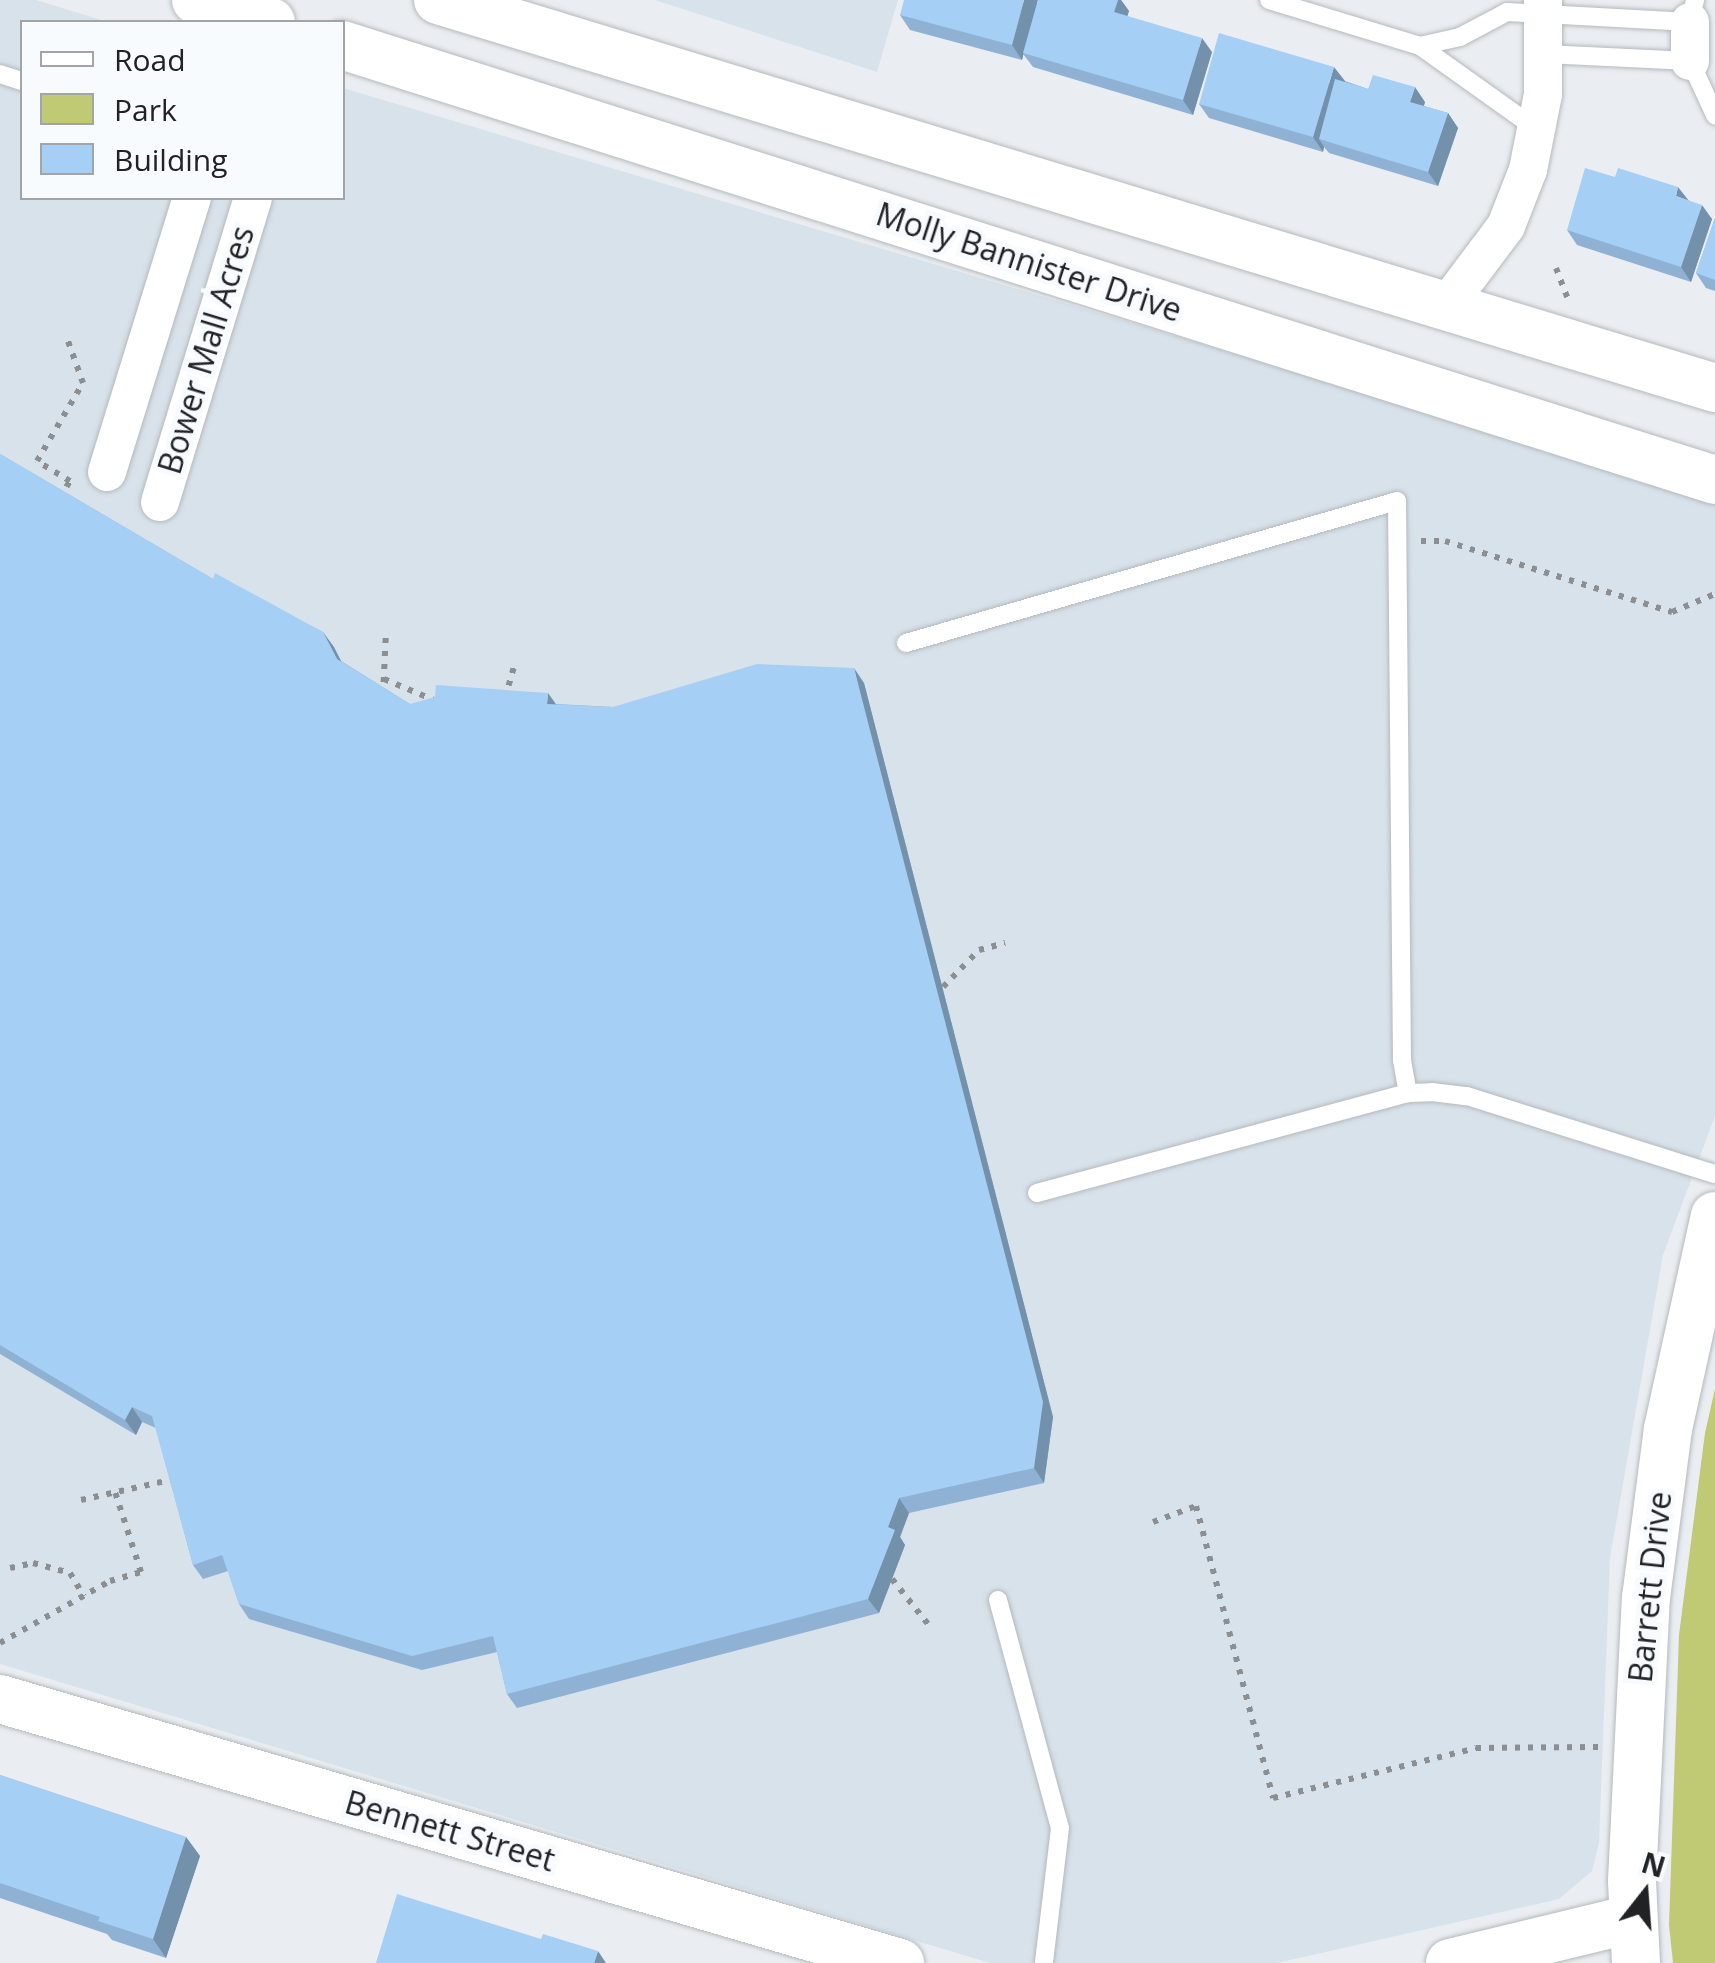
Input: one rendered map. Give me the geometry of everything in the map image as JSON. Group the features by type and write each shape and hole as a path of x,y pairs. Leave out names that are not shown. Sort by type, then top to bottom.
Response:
{"street":[{"path":"196,0 266,20"},
{"path":"438,0 1715,388"},
{"path":"1446,306 1506,226 1539,131 1544,6"},
{"path":"1690,62 1693,11"},
{"name":"Molly Bannister Drive","path":"345,46 1715,480"},
{"name":"Bower Mall Acres","path":"107,472 191,200"},
{"name":"Bower Mall Acres","path":"160,502 252,200"},
{"name":"Barrett Drive","path":"1634,1941 1646,1598 1668,1429 1715,1216"},
{"name":"Bennett Street","path":"0,1699 900,1963"},
{"path":"1450,1963 1634,1941"}],"lane":[{"path":"1269,0 1420,46 1539,131"},
{"path":"1420,46 1460,37 1507,12 1544,6 1693,11"},
{"path":"1545,54 1690,62 1715,115"},
{"path":"906,643 1397,501 1402,1060 1408,1093"},
{"path":"1037,1193 1408,1093 1467,1096 1715,1174"},
{"path":"998,1600 1060,1828 1044,1963"}],"path":[{"path":"60,498 70,481 37,461 82,382 68,341"},
{"path":"1398,541 1446,540 1672,612 1715,594"},
{"path":"383,696 386,631"},
{"path":"503,704 515,663"},
{"path":"384,680 446,705"},
{"path":"943,987 980,950 1005,943"},
{"path":"81,1500 174,1479"},
{"path":"0,1643 84,1596 141,1572 116,1492"},
{"path":"1152,1522 1196,1506 1273,1798 1476,1748 1600,1746"},
{"path":"10,1568 33,1563 70,1573 84,1596"},
{"path":"892,1579 928,1624"}],"shaded area":[{"path":"0,0 36,0 101,20 20,20 20,200 345,200 345,89 1715,497 1715,1116 1663,1255 1610,1558 1599,1843 1592,1871 1559,1899 1277,1963 990,1963 0,1664"},
{"path":"655,0 898,0 877,72"}],"green space":[{"path":"1715,1389 1715,1963 1673,1963 1669,1925 1679,1635 1705,1433"}],"building":[{"path":"904,0 1024,0 1012,45 900,15"},
{"path":"1038,0 1118,0 1114,12 1202,38 1183,100 1023,53"},
{"path":"1219,33 1334,67 1313,137 1199,104"},
{"path":"1373,75 1415,87 1410,102 1448,113 1428,172 1319,139 1335,79 1368,89"},
{"path":"1585,168 1615,177 1618,168 1678,187 1676,196 1702,205 1681,267 1567,230"},
{"path":"1715,218 1715,280 1696,273"},
{"path":"0,454 213,579 215,573 323,632 337,659 410,704 435,697 436,685 548,693 547,704 613,707 757,664 854,668 1043,1402 1034,1468 899,1498 888,1527 895,1530 868,1599 507,1694 493,1636 412,1656 239,1604 222,1555 193,1565 152,1416 132,1407 125,1420 0,1345"},
{"path":"0,1775 186,1837 153,1939 0,1883"},
{"path":"397,1894 541,1939 543,1934 598,1951 594,1963 376,1963"}]}
